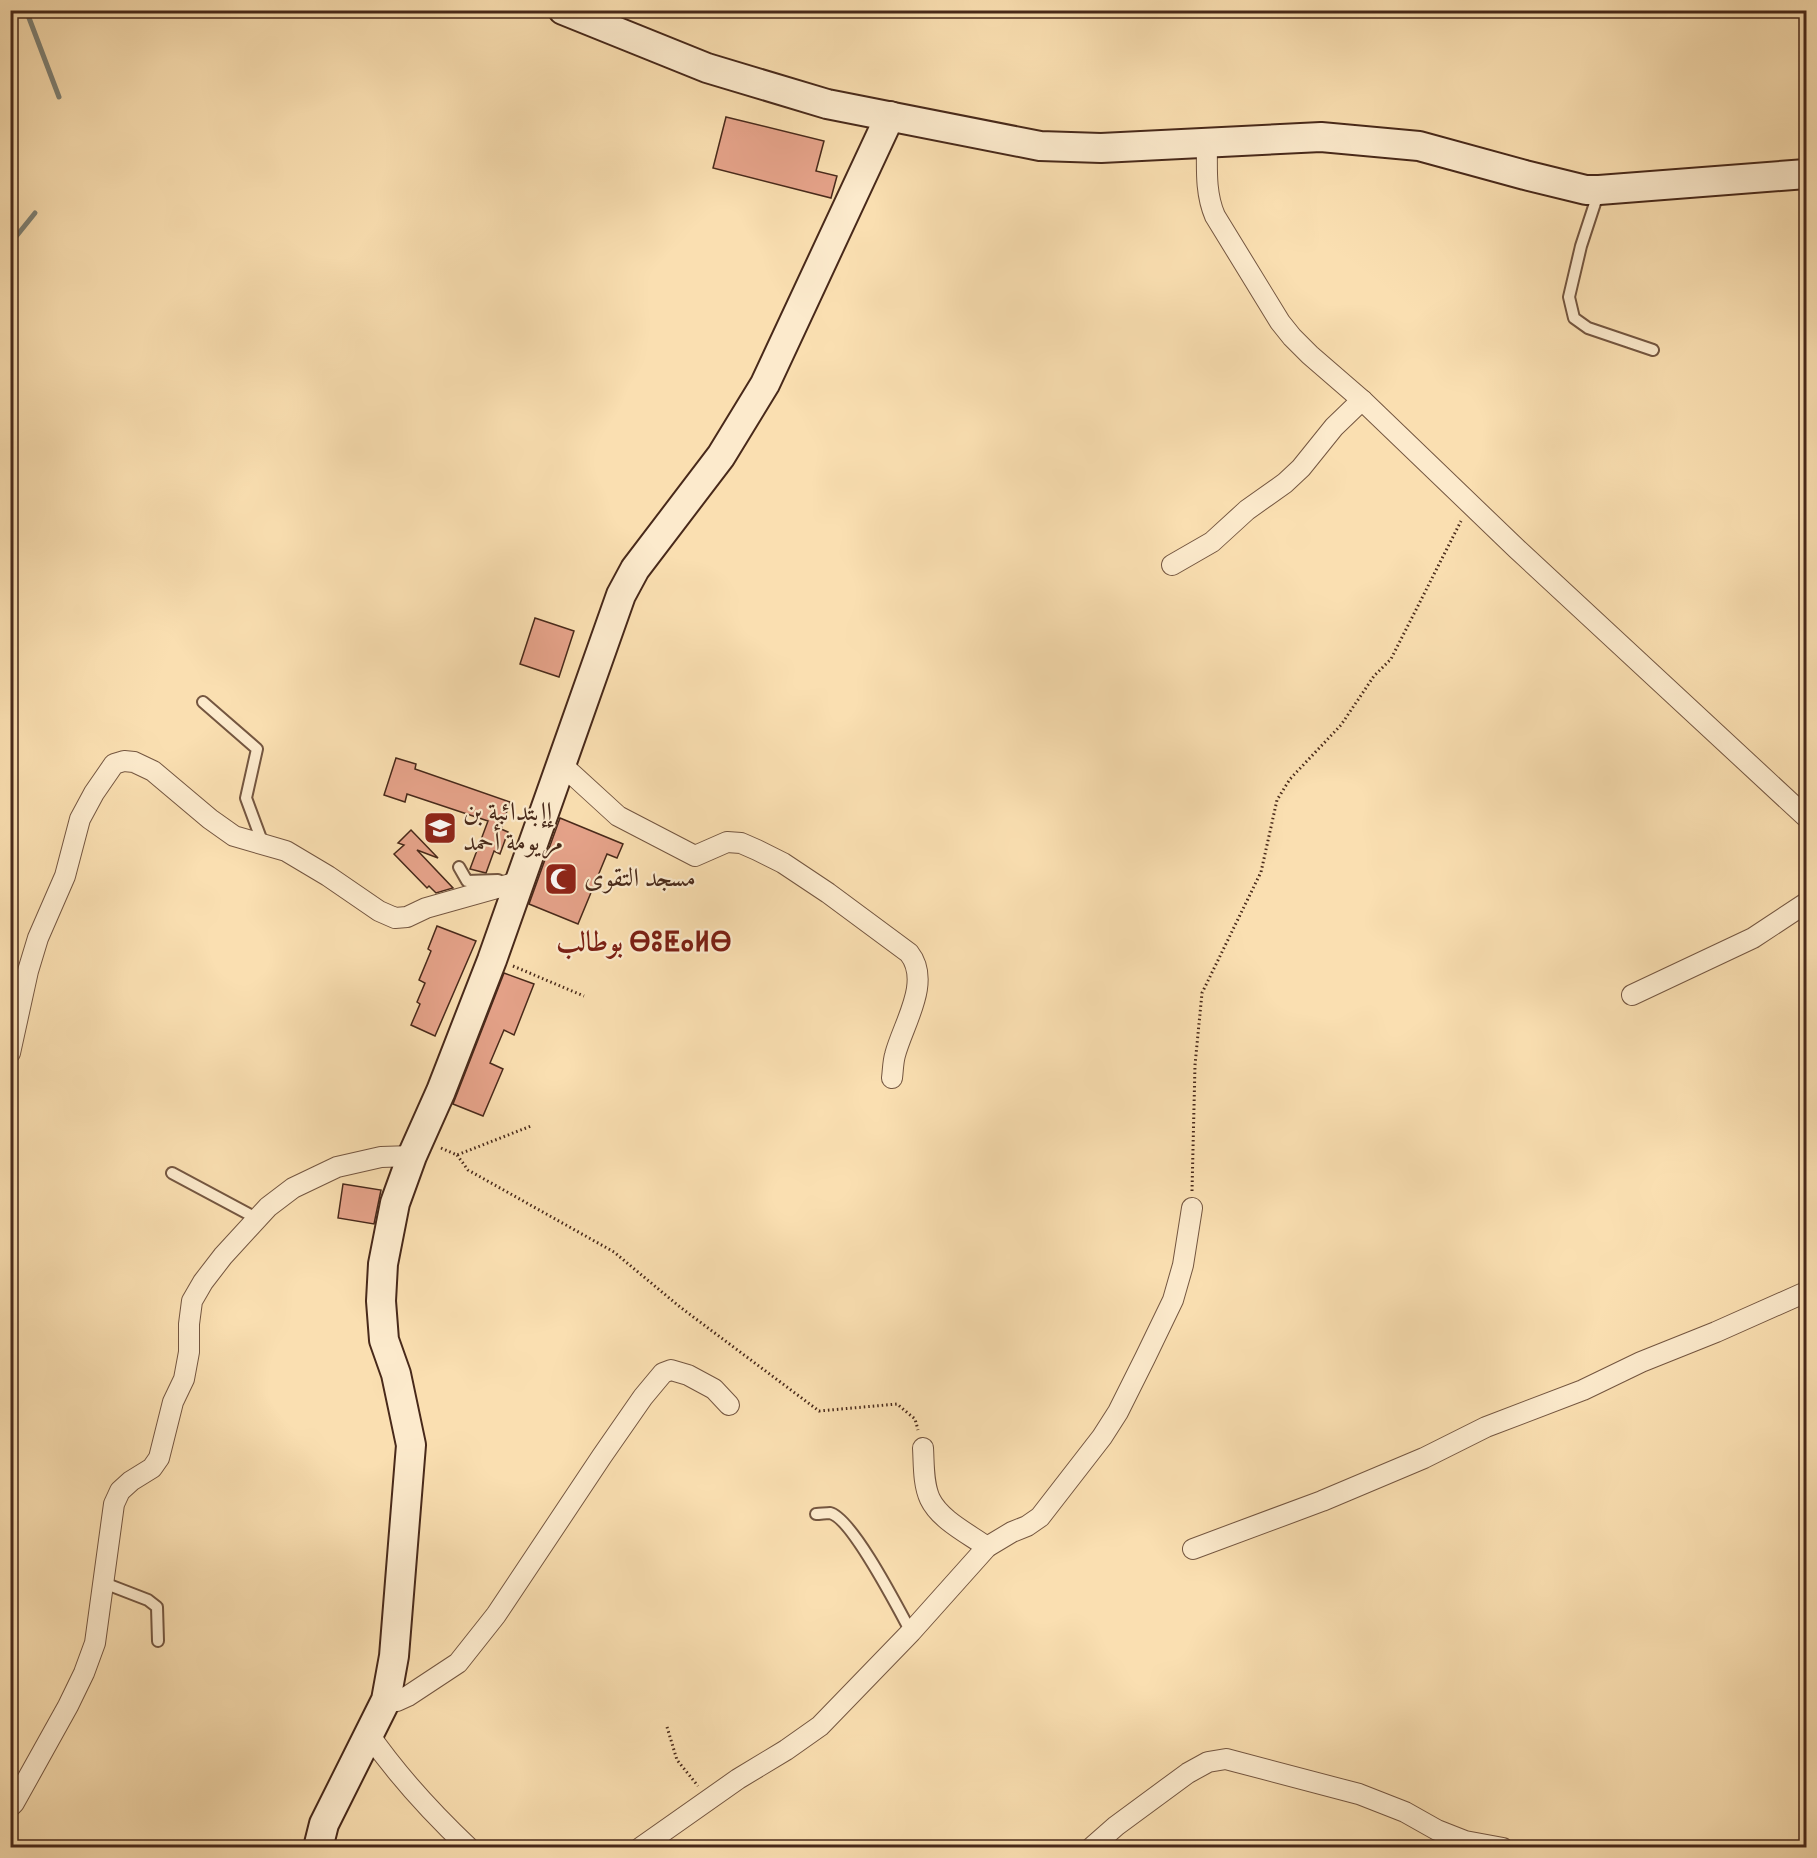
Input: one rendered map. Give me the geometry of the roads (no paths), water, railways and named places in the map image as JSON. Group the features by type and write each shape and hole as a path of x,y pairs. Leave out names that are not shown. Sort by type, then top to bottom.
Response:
{"street":[{"path":"563,10 707,68 827,104 1040,146 1101,148 1321,137 1419,146 1586,190 1806,174"},
{"path":"318,1848 324,1824 386,1700 394,1656 411,1444 396,1374 384,1340 381,1301 383,1264 394,1203 493,957 513,884 584,704 621,595 636,569 721,456 765,384 890,116"},
{"path":"1207,142 1207,183 1210,204 1221,228 1243,258 1280,322 1292,337 1806,817"},
{"path":"1172,566 1212,542 1247,510 1285,483 1301,468 1334,427 1362,400"},
{"path":"10,1053 14,1019 28,970 65,876 80,819 114,764 124,761 134,762 153,771 234,836 286,851 379,911 395,918 407,917 426,908 513,884"},
{"path":"560,763 618,816 695,856 727,843 741,843 783,863 909,953 917,966 917,989 895,1056 892,1078"},
{"path":"1632,994 1754,938 1806,903"},
{"path":"10,1807 68,1706 84,1673 95,1642 114,1504 120,1491 152,1468 159,1458 166,1438 173,1402 184,1379 189,1352 192,1301 203,1282 223,1256 268,1208 292,1188 337,1167 416,1148"},
{"path":"640,1848 708,1799 820,1726 911,1632 987,1547 1012,1532 1028,1526 1040,1517 1102,1437 1118,1412 1173,1300 1183,1264 1192,1209"},
{"path":"1193,1549 1322,1502 1424,1458 1486,1427 1583,1390 1641,1362 1806,1292"},
{"path":"386,1700 397,1701 408,1696 458,1663 496,1614 616,1436 663,1372 670,1370 688,1375 714,1389 729,1405"},
{"path":"923,1448 931,1501 942,1514 987,1547"},
{"path":"368,1733 391,1767 469,1848"},
{"path":"1091,1848 1116,1826 1188,1773 1208,1762 1226,1759 1359,1794 1405,1812 1437,1830 1465,1841 1503,1848"}],"lane":[{"path":"1599,190 1581,246 1569,297 1574,318 1588,328 1653,350"},
{"path":"203,702 257,749 246,798 263,844"},
{"path":"459,867 467,881 498,880 513,884"},
{"path":"172,1173 258,1219"},
{"path":"816,1514 831,1514 849,1529 871,1561 911,1632"},
{"path":"104,1583 148,1600 157,1607 158,1641"}],"waterway":[{"path":"26,10 59,97"},
{"path":"10,244 35,213"}],"place":[{"name":"إإبتدائية بن مريومة أحمد","path":"440,828"},
{"name":"مسجد التقوى","path":"561,879"}],"district":[{"name":"بوطالب ⴱⵓⵟⴰⵍⴱ","path":"644,944"}]}
